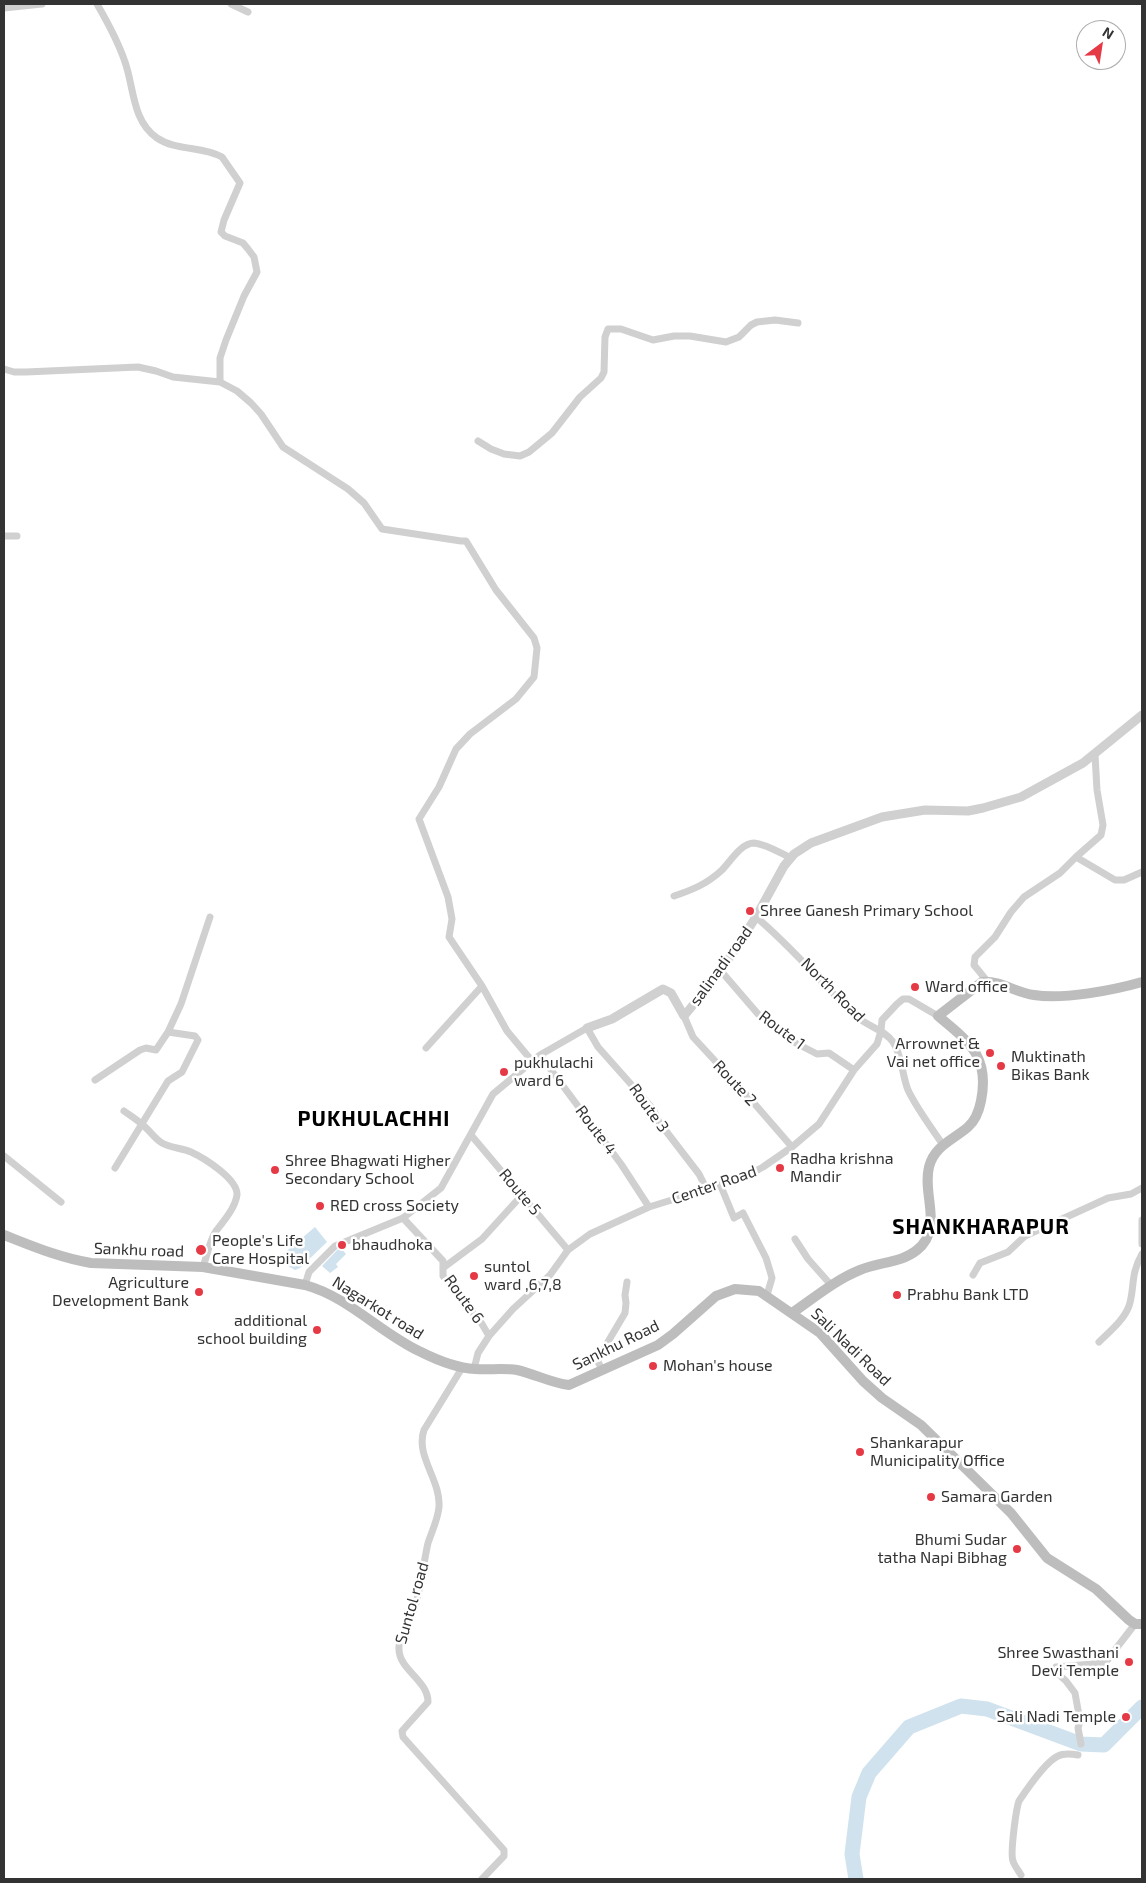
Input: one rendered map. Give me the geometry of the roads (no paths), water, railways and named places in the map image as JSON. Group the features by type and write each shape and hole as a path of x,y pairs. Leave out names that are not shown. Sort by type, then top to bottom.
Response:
{"main road":[{"path":"938,1016 977,985 987,982 1028,994 1048,996 1102,991 1142,982"},
{"name":"Sali Nadi Road","path":"938,1016 969,1042 979,1060 984,1079 976,1118 969,1126 937,1150 929,1167 927,1188 931,1228 928,1236 923,1244 911,1254 863,1269 832,1285 792,1313 820,1333 863,1381 882,1398 921,1425 936,1439 976,1481 1011,1513 1047,1558 1086,1582 1129,1620 1139,1624"},
{"name":"Sankhu road","path":"4,1235 72,1260 91,1263 204,1267 305,1285"},
{"name":"Nagarkot road","path":"305,1285 320,1289 338,1298 390,1336 421,1352 462,1368"},
{"name":"Sankhu Road","path":"462,1368 516,1370 554,1383 568,1385 658,1345 711,1300 725,1292 735,1289 759,1291 792,1313"}],"street":[{"path":"4,8 42,4"},
{"path":"97,4 113,32 125,63 136,110 147,128 156,138 168,144 222,157 240,183 224,220 221,232 225,236 243,243 254,257 256,272 244,296 220,358 220,382"},
{"path":"231,4 248,12"},
{"path":"478,441 504,454 520,456 529,452 552,433 580,397 601,378 604,372 605,337 608,329 621,329 653,340 674,336 690,336 726,342 739,337 751,325 757,322 775,320 798,324"},
{"path":"4,369 14,372 26,372 138,367 173,377 220,382 237,391 251,403 272,428 283,447 348,489 364,503 382,529 466,541 496,590 534,638 537,653 534,678 516,699 470,734 456,749 439,787 419,819 448,897 452,919 449,937 482,986 507,1032 532,1061"},
{"path":"4,536 17,536"},
{"name":"salinadi road","path":"305,1285 309,1272 335,1246 403,1218 441,1188 493,1094 540,1055 587,1028 612,1018 663,990 671,993 684,1016 721,971 756,917 784,866 791,858 811,843 882,817 925,810 968,811 1021,797 1095,755 1142,715"},
{"path":"987,982 974,965 975,957 995,938 1011,912 1024,897 1060,873 1098,838 1102,830 1095,755"},
{"path":"674,896 704,884 720,871 741,849 750,844 760,844 791,858"},
{"path":"1076,857 1116,880 1124,880 1142,872"},
{"path":"95,1080 140,1050 146,1048 156,1050 168,1032 181,1004 210,916"},
{"name":"North Road","path":"756,917 801,958 859,1019 865,1024 881,1031 895,1044 908,1090 922,1115 943,1145"},
{"name":"Route 1","path":"721,971 758,1014 790,1040 813,1053 829,1053 854,1070"},
{"path":"426,1048 482,986"},
{"name":"Center Road","path":"474,1369 478,1353 489,1336 513,1309 550,1275 568,1250 590,1234 649,1207 743,1178 763,1167 792,1148 825,1117 854,1070 877,1044 885,1016 903,999 909,999 938,1016"},
{"name":"Route 2","path":"684,1016 692,1037 753,1102 792,1148"},
{"name":"Route 3","path":"587,1028 598,1047 653,1109 659,1122 699,1174 707,1190"},
{"path":"115,1168 168,1081 182,1072 198,1040 194,1036 168,1032"},
{"name":"Route 4","path":"540,1055 621,1164 649,1207"},
{"path":"124,1111 141,1123 164,1144 192,1152 214,1166 233,1182 237,1196 223,1224 213,1238 204,1267"},
{"name":"Route 5","path":"471,1135 568,1250"},
{"path":"4,1156 61,1202"},
{"path":"720,1184 734,1218 743,1213 766,1258 772,1278 767,1295"},
{"path":"973,1275 980,1263 1008,1252 1024,1236 1108,1198 1130,1194 1142,1188"},
{"path":"443,1268 482,1239 522,1195"},
{"name":"Route 6","path":"403,1218 443,1261 443,1276 482,1324 489,1336"},
{"path":"1142,1220 1142,1244"},
{"path":"795,1239 808,1259 832,1285"},
{"path":"1099,1342 1123,1317 1128,1307 1136,1266 1142,1254"},
{"path":"602,1369 598,1362 599,1357 625,1313 625,1295 628,1282"},
{"name":"Suntol road","path":"462,1368 422,1436 422,1448 436,1486 439,1505 428,1544 415,1605 399,1643 399,1651 404,1662 426,1692 428,1702 402,1731 403,1737 504,1850 504,1856 482,1879"},
{"path":"1081,1744 1078,1728 1080,1721 1075,1693 1056,1672 1056,1667 1105,1663 1139,1624"},
{"path":"1021,1875 1012,1860 1016,1808 1019,1801 1046,1764 1065,1754 1078,1755"}],"water":[{"path":"315,1227 327,1242 300,1268 295,1270 279,1261 282,1255"},
{"path":"340,1247 346,1254 336,1264 338,1267 330,1273 322,1266"}],"waterway":[{"path":"856,1879 852,1854 859,1797 869,1773 909,1727 961,1706 987,1709 1081,1744 1104,1745 1142,1707"}],"place":[{"name":"Shree Ganesh Primary School","path":"750,911"},
{"name":"Ward office","path":"915,987"},
{"name":"Arrownet & Vai net office","path":"990,1053"},
{"name":"Muktinath Bikas Bank","path":"1001,1066"},
{"name":"pukhulachi ward 6","path":"504,1072"},
{"name":"Radha krishna Mandir","path":"780,1168"},
{"name":"Shree Bhagwati Higher Secondary School","path":"275,1170"},
{"name":"RED cross Society","path":"320,1206"},
{"name":"bhaudhoka","path":"342,1245"},
{"name":"People's Life Care Hospital","path":"201,1250"},
{"name":"suntol ward ,6,7,8","path":"474,1276"},
{"name":"Agriculture Development Bank","path":"199,1292"},
{"name":"Prabhu Bank LTD","path":"897,1295"},
{"name":"additional school building","path":"317,1330"},
{"name":"Mohan's house","path":"653,1366"},
{"name":"Shankarapur Municipality Office","path":"860,1452"},
{"name":"Samara Garden","path":"931,1497"},
{"name":"Bhumi Sudar tatha Napi Bibhag","path":"1017,1549"},
{"name":"Shree Swasthani Devi Temple","path":"1129,1662"},
{"name":"Sali Nadi Temple","path":"1126,1717"}],"district":[{"name":"PUKHULACHHI","path":"374,1119"},
{"name":"SHANKHARAPUR","path":"981,1227"}]}
